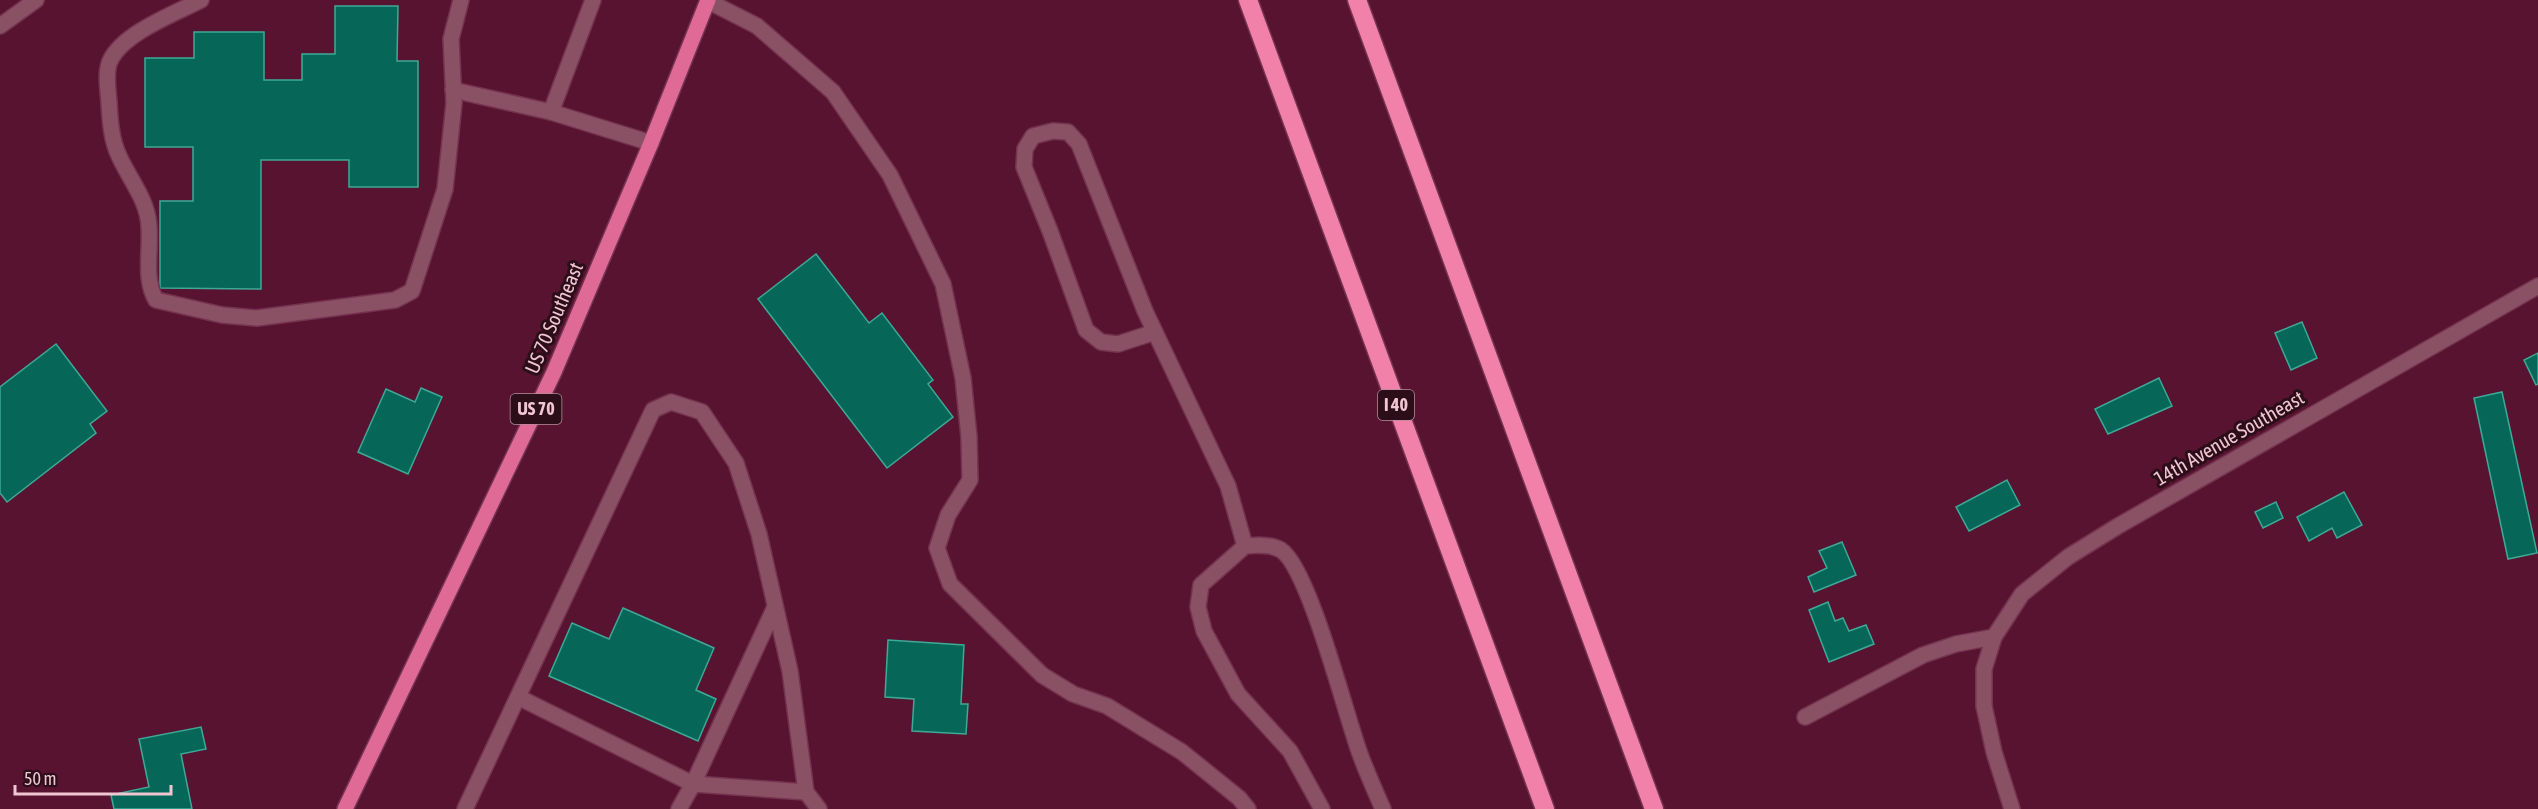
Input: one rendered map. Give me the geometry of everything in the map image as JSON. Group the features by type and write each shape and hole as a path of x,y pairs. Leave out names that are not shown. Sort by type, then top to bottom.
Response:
{"highway":[{"name":"I 40","path":"1248,0 1545,809"},
{"path":"1357,0 1654,809"}],"main road":[{"name":"US 70 Southeast","path":"345,809 554,372 708,1"}],"street":[{"path":"0,26 36,0"},
{"path":"201,0 141,31 117,49 109,63 111,130 118,154 140,196 148,218 152,293 156,300 222,315 257,318 395,300 412,291 445,189 453,90 451,39 462,0"},
{"path":"551,112 593,0"},
{"path":"708,1 757,26 832,92 890,175 943,284 963,378 969,437 970,480 948,515 937,548 950,584 1042,675 1074,694 1107,706 1182,752 1239,798 1248,809"},
{"path":"453,90 551,112 651,143"},
{"path":"1155,332 1118,344 1101,342 1086,330 1024,167 1025,149 1033,136 1053,131 1068,132 1079,144 1155,332 1228,486 1245,546"},
{"name":"14th Avenue Southeast","path":"2012,809 1994,752 1984,706 1984,669 1994,638 2022,594 2068,557 2313,413 2538,286"},
{"path":"465,809 653,410 671,402 702,412 736,463 759,534 790,671 806,792 819,809"},
{"path":"1322,809 1290,750 1238,694 1204,631 1198,607 1201,585 1245,546 1265,545 1282,550 1299,575 1324,640 1360,754 1383,809"},
{"path":"679,809 693,784 775,607"},
{"path":"1805,717 1923,655 1956,644 1994,638"},
{"path":"518,697 693,784 806,792"}],"building":[{"path":"335,6 398,6 397,61 418,61 418,187 349,187 349,160 261,160 261,289 160,288 160,201 193,201 193,147 145,147 145,58 194,58 194,32 264,32 264,80 302,80 302,54 335,54"},
{"path":"816,254 869,323 882,313 933,380 928,384 953,417 887,468 758,299"},
{"path":"2302,322 2317,358 2291,370 2275,333"},
{"path":"56,344 107,411 90,424 96,433 7,502 0,493 0,387"},
{"path":"2538,353 2538,384 2536,385 2524,360"},
{"path":"2159,378 2172,406 2108,434 2095,409"},
{"path":"421,388 442,397 408,474 358,452 386,389 415,402"},
{"path":"2502,392 2537,553 2508,559 2474,398"},
{"path":"2007,480 2020,505 1969,531 1956,507"},
{"path":"2344,492 2362,525 2337,538 2332,528 2309,541 2297,517"},
{"path":"2276,502 2283,518 2263,528 2255,512"},
{"path":"1842,542 1856,575 1814,592 1808,577 1827,568 1819,551"},
{"path":"1828,602 1835,621 1843,618 1849,631 1866,625 1874,644 1829,662 1809,610"},
{"path":"623,608 714,648 696,690 716,699 698,741 549,676 572,623 609,639"},
{"path":"888,640 964,645 961,704 968,704 966,734 912,731 914,699 885,697"},
{"path":"201,727 206,749 181,754 192,809 114,809 111,795 149,787 139,739"}]}
